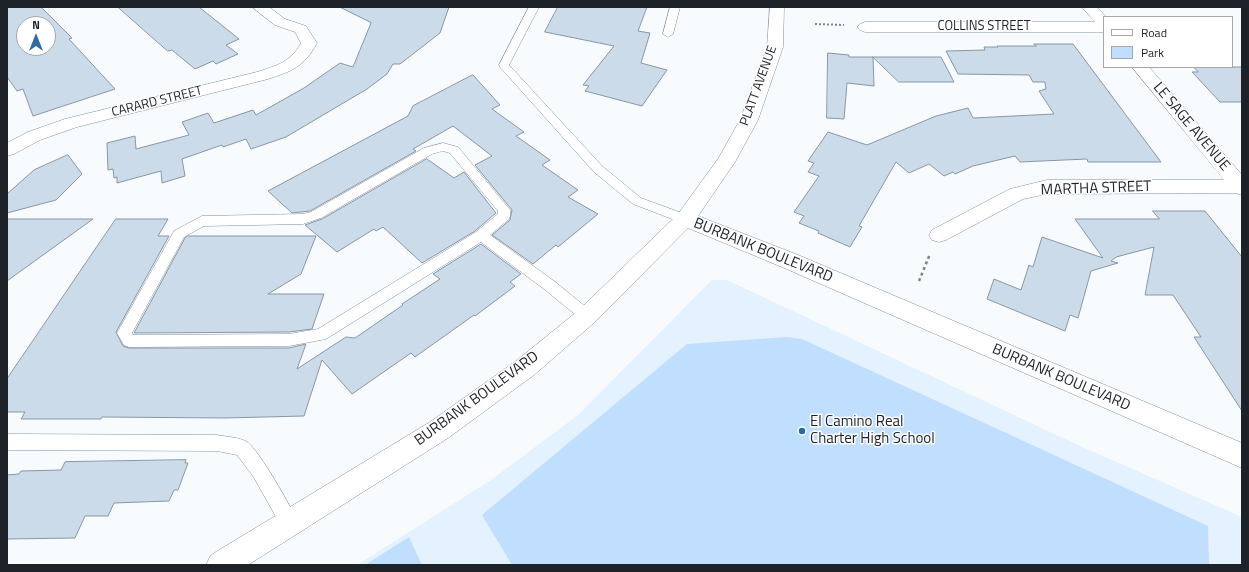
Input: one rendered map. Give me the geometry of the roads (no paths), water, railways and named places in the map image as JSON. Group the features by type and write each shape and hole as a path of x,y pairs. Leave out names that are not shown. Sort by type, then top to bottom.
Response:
{"street":[{"name":"CARARD STREET","path":"7,150 34,136 70,123 262,76 293,65 304,53 309,43 302,29 280,22 260,7"},
{"name":"PLATT AVENUE","path":"685,219 726,162 749,120 775,47 777,7"},
{"path":"1089,7 1103,25"},
{"name":"COLLINS STREET","path":"865,27 1103,26"},
{"name":"LE SAGE AVENUE","path":"1141,68 1241,187"},
{"name":"MARTHA STREET","path":"939,235 1017,194 1047,187 1241,187"},
{"name":"BURBANK BOULEVARD","path":"221,565 439,430 525,368 587,316 685,219 790,261 1242,456"}],"lane":[{"path":"534,7 504,65 598,169 637,201 685,219"},
{"path":"668,34 675,7"},
{"path":"443,147 454,150 504,210 504,216 481,235 321,334 289,340 129,341 124,333 179,234 188,228 202,221 303,219 316,215 428,151 443,147"},
{"path":"481,235 549,285 587,316"},
{"path":"7,442 217,443 242,448 259,470 289,523"}],"place":[{"name":"El Camino Real Charter High School","path":"802,431"}]}
